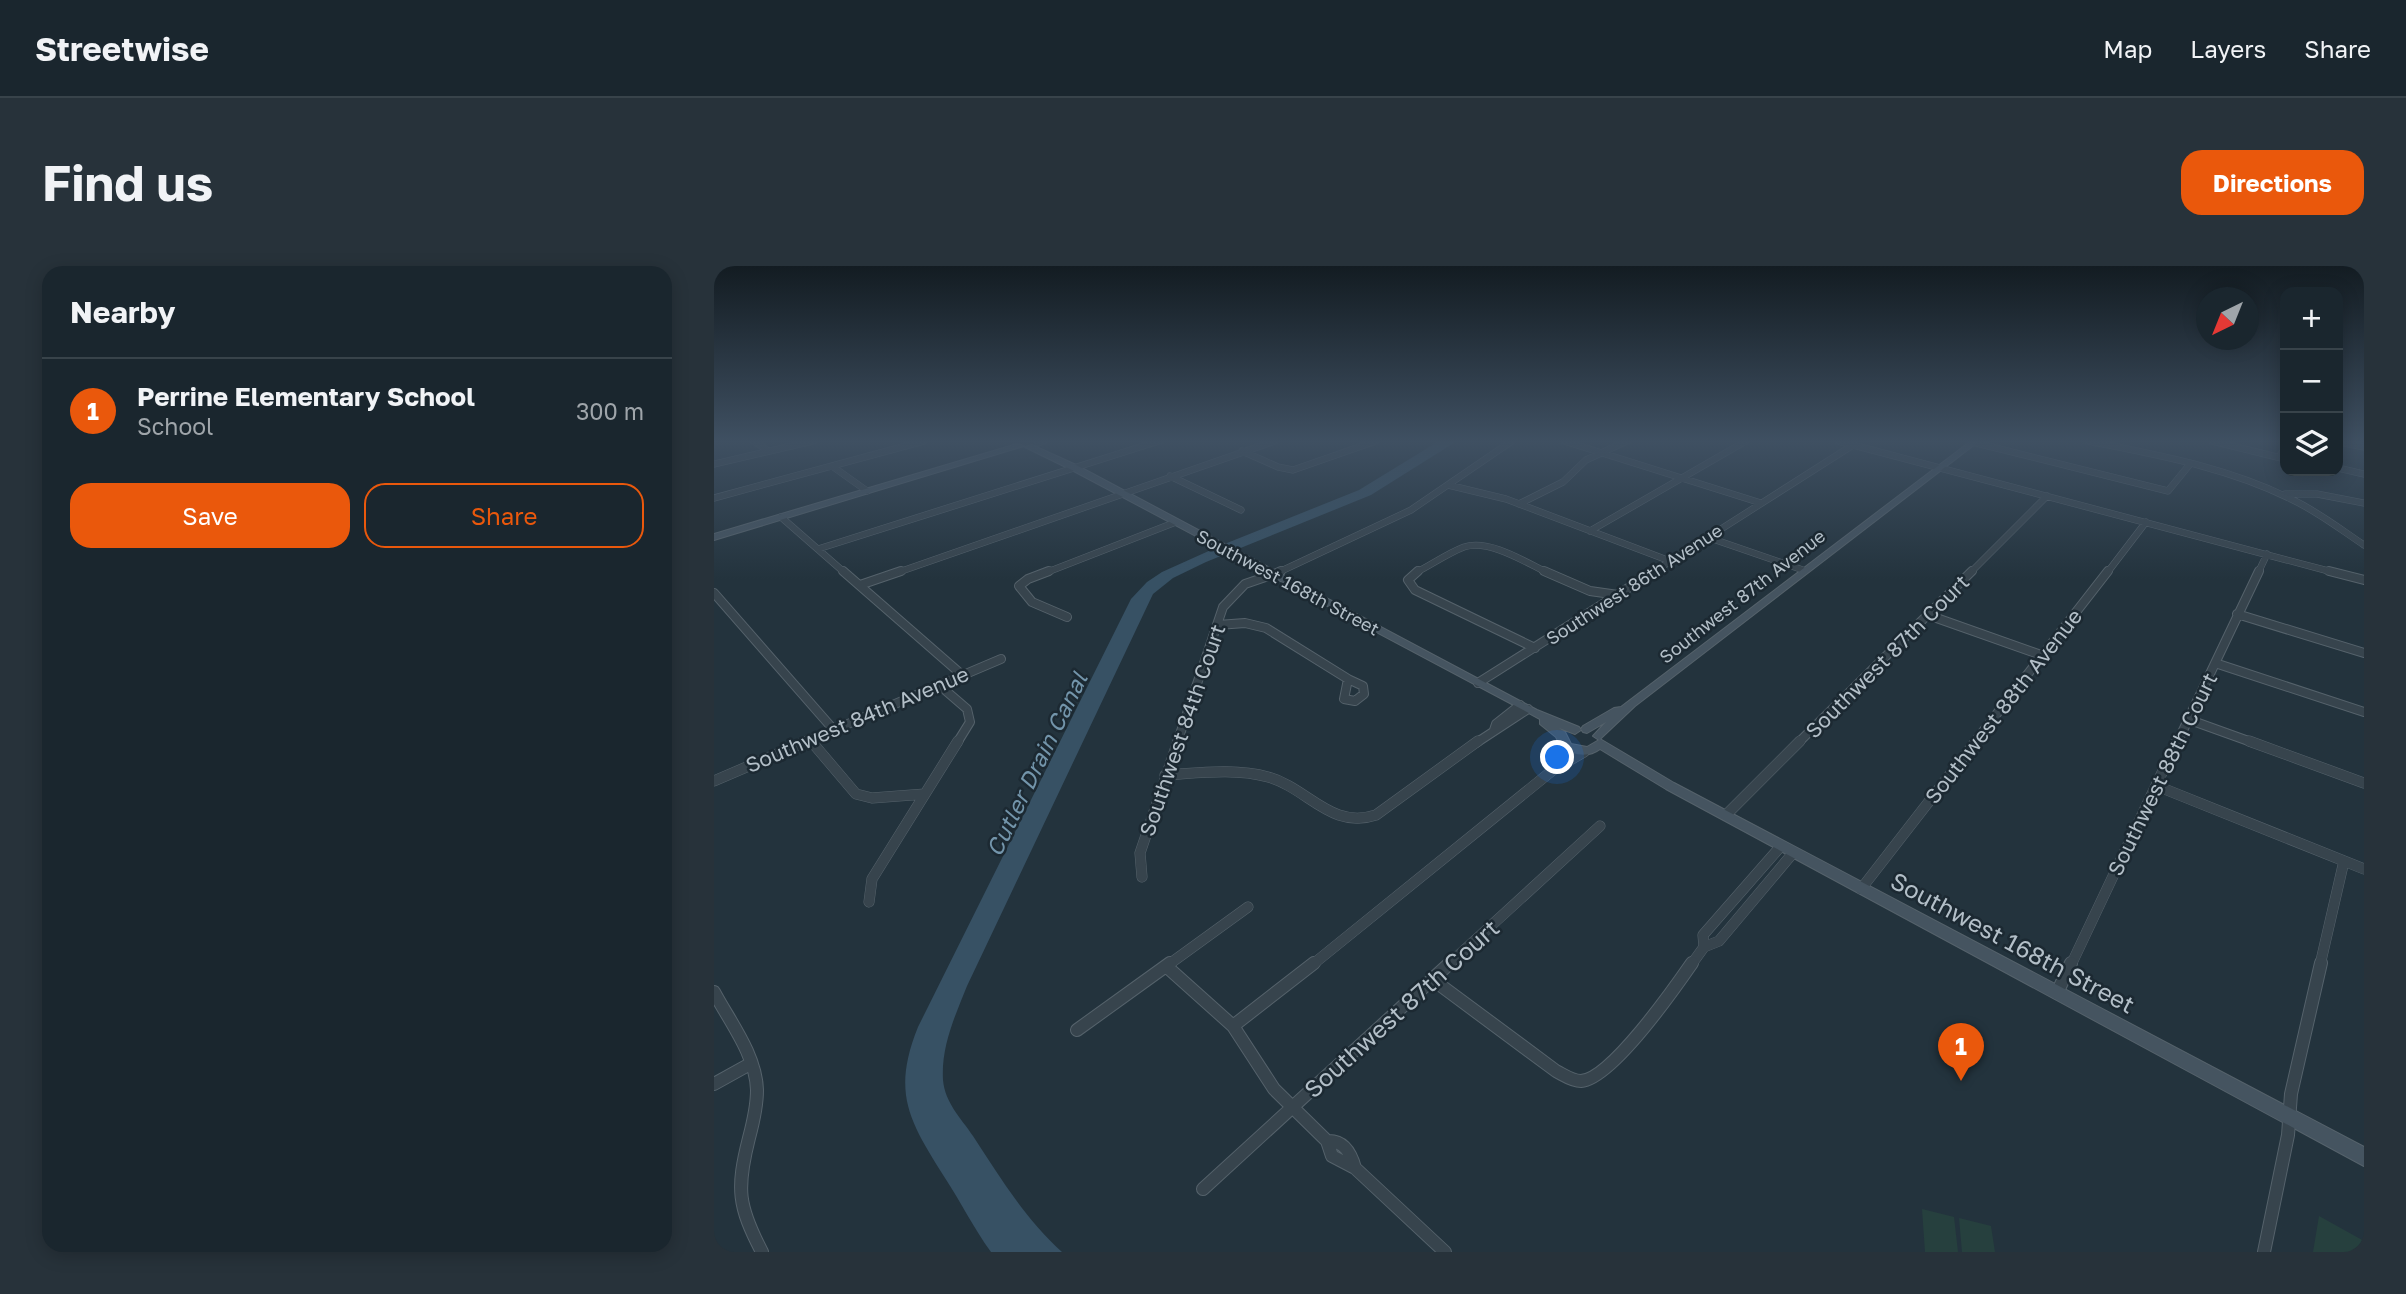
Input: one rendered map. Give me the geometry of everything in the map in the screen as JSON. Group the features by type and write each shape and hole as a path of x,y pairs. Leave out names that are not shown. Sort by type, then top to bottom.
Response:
{"street":[{"path":"714,498 755,487"},
{"path":"861,487 867,491"},
{"path":"714,537 881,487"},
{"path":"818,549 1011,487"},
{"name":"Southwest 168th Street","path":"1110,487 1527,709 1581,729 1640,769 1780,846 2364,1157"},
{"path":"860,585 1138,487"},
{"path":"1193,487 1241,510"},
{"path":"1274,574 1405,513 1445,487"},
{"path":"1456,487 1519,504 1670,561"},
{"path":"1519,504 1553,487"},
{"path":"1590,531 1663,487"},
{"path":"1711,487 1761,503"},
{"name":"Southwest 86th Avenue","path":"1478,683 1786,487"},
{"name":"Southwest 87th Avenue","path":"1587,751 1631,704 1913,487"},
{"path":"2014,487 2364,580"},
{"path":"2153,487 2168,491 2171,487"},
{"path":"2265,487 2284,494 2364,545"},
{"path":"2284,494 2317,494 2364,503"},
{"name":"Southwest 87th Court","path":"1726,815 2047,496"},
{"path":"781,517 961,674"},
{"name":"Southwest 88th Avenue","path":"1861,889 2040,655 2146,522"},
{"path":"1067,617 1052,614 1022,592 1019,589 1021,583 1176,523"},
{"path":"1707,537 1803,570"},
{"path":"1535,648 1415,590 1408,583 1414,573 1465,547 1474,546 1499,553 1589,590 1618,594"},
{"name":"Southwest 88th Court","path":"2057,993 2190,720 2267,554"},
{"name":"Southwest 84th Court","path":"1142,877 1140,853 1226,602 1241,590 1274,574"},
{"path":"1589,590 1603,604"},
{"path":"714,593 833,729"},
{"path":"2237,614 2364,653"},
{"path":"1928,615 2040,655"},
{"path":"1218,625 1250,624 1266,628 1340,671 1348,679"},
{"name":"Southwest 84th Avenue","path":"714,781 1000,659"},
{"path":"2215,663 2364,712"},
{"path":"869,902 872,879 969,726 967,709 938,684"},
{"name":"Southwest 87th Avenue","path":"1565,742 1581,729 1631,704"},
{"path":"1166,775 1244,772 1271,777 1301,789 1342,819 1361,821 1383,810 1527,709"},
{"name":"Southwest 168th Street","path":"1527,709 1565,742 1640,769"},
{"path":"2190,720 2364,783"},
{"path":"809,739 856,794 872,797 925,794"},
{"path":"1553,770 1565,742"},
{"path":"1233,1026 1391,903 1553,770 1587,751"},
{"path":"2157,786 2364,869"},
{"name":"Southwest 87th Court","path":"1203,1189 1600,826"},
{"path":"1704,947 1703,935 1780,846"},
{"path":"1432,979 1556,1071 1573,1080 1592,1079 1611,1066 1658,1010 1704,947 1719,941 1793,853"},
{"path":"2264,1252 2290,1118 2291,1094 2344,861"},
{"path":"1077,1030 1248,907"},
{"path":"1166,967 1233,1026 1263,1075 1327,1141 1327,1149 1332,1156 1345,1166 1355,1168 1445,1252"},
{"path":"714,992 750,1064 757,1092 741,1177 740,1199 745,1219 762,1252"},
{"path":"714,1084 750,1064"}],"green space":[{"path":"1922,1209 1954,1217 1958,1252 1925,1252"},
{"path":"2319,1216 2364,1241 2364,1252 2313,1252"},
{"path":"1959,1218 1991,1226 1995,1252 1962,1252"}],"water":[{"path":"1364,487 1384,487 1371,495 1206,562 1173,578 1153,594 967,986 944,1055 944,1088 950,1103 1025,1212 1062,1252 991,1252 922,1140 908,1107 906,1071 918,1027 1131,599 1147,582 1162,572"}],"place":[{"name":"Perrine Elementary School","path":"1961,1081"}],"water label":[{"name":"Cutler Drain Canal","path":"1036,764"}]}
